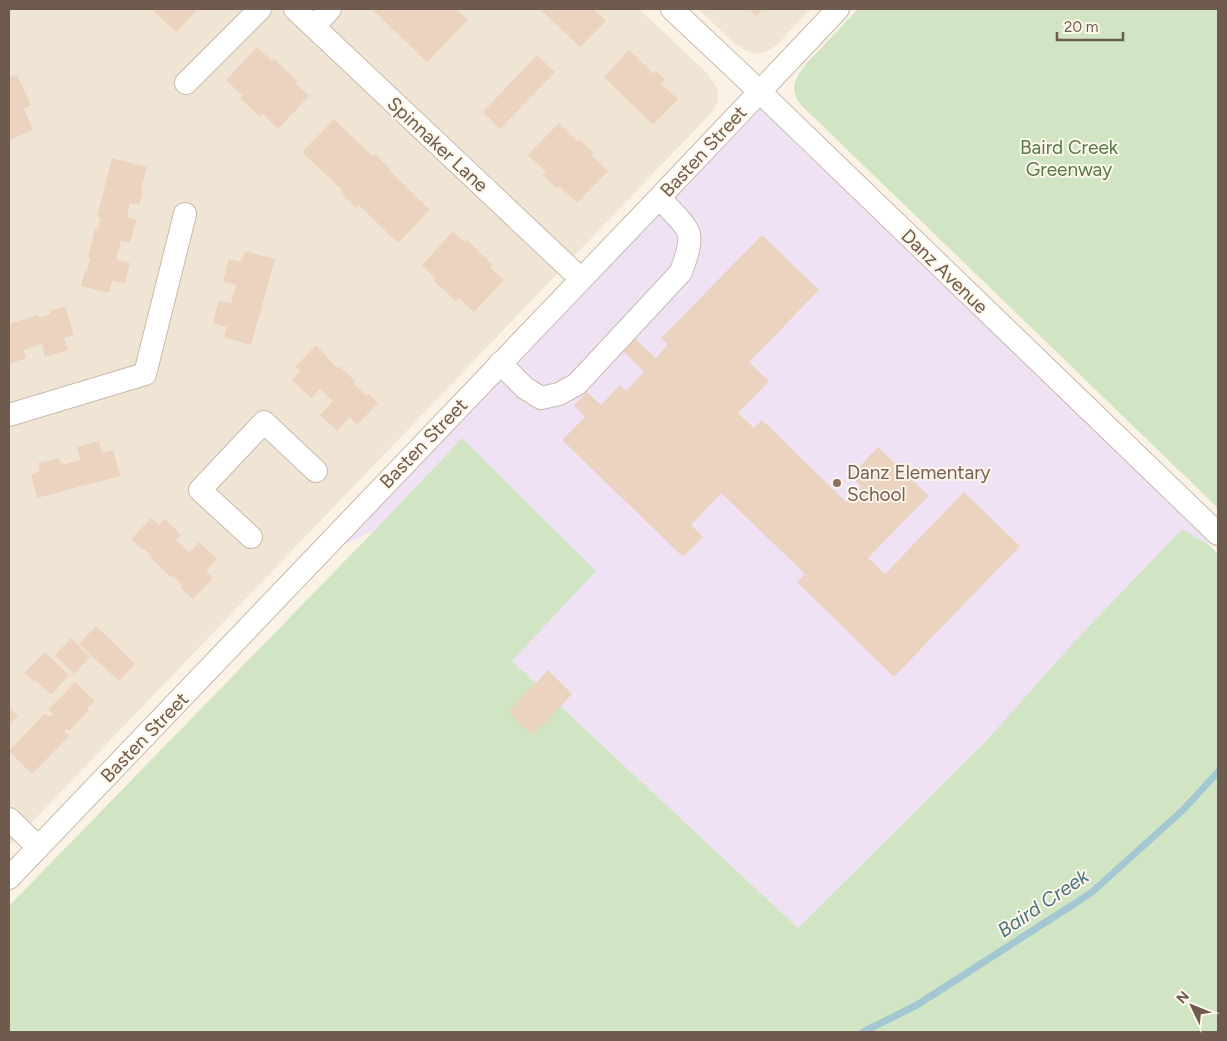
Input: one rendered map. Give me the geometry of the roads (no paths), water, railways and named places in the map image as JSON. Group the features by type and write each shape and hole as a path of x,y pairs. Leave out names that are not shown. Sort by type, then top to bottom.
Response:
{"street":[{"path":"186,83 260,9"},
{"name":"Spinnaker Lane","path":"295,9 580,279"},
{"path":"314,27 330,9"},
{"name":"Danz Avenue","path":"672,9 1218,534"},
{"name":"Basten Street","path":"9,878 838,9"},
{"path":"500,363 525,388 541,398 559,394 577,384 681,272 688,251 688,233 680,220 659,198"},
{"path":"9,415 144,374 184,214"},
{"path":"251,537 200,490 264,422 316,471"},
{"path":"9,819 38,847"}],"waterway":[{"name":"Baird Creek","path":"863,1032 917,1005 1091,893 1183,810 1218,772"}],"place":[{"name":"Danz Elementary School","path":"837,483"}],"park label":[{"name":"Baird Creek Greenway","path":"1069,158"}]}
